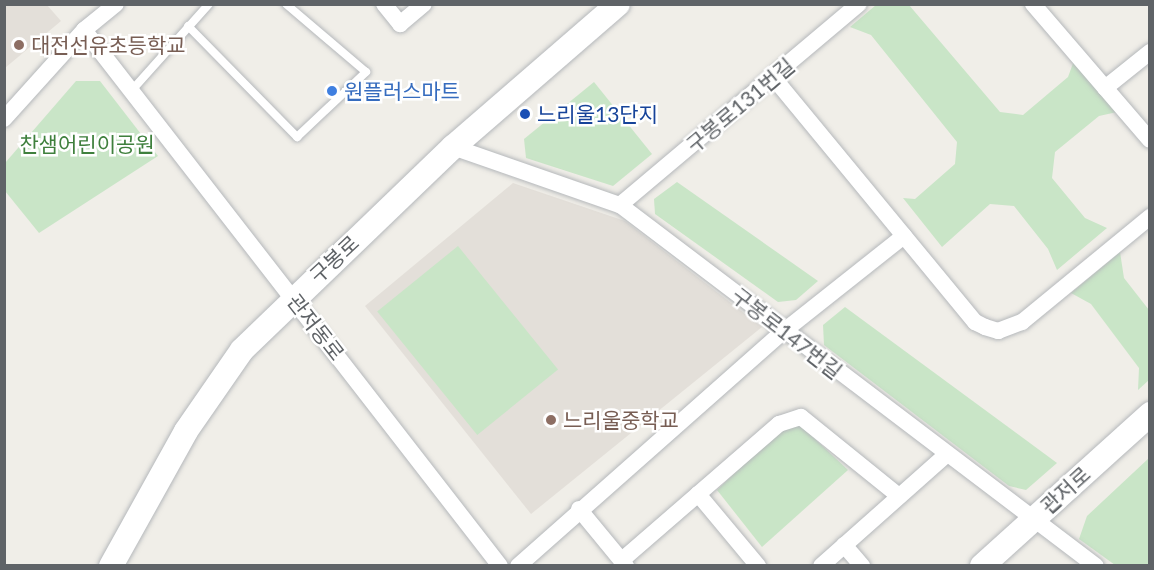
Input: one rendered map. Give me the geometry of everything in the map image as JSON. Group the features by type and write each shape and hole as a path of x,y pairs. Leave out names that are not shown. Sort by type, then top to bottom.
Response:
{"main road":[{"name":"구봉로","path":"111,566 186,431 242,350 293,297 453,147 618,4"},
{"name":"관저로","path":"982,566 1149,414"}],"street":[{"path":"4,119 84,30 116,4"},
{"path":"384,4 400,24 424,4"},
{"name":"구봉로131번길","path":"620,205 859,4"},
{"path":"1033,4 1149,140"},
{"name":"관저동로","path":"84,30 133,89 500,566"},
{"path":"1105,88 1149,52"},
{"path":"773,77 975,322 998,331 1022,322 1149,217"},
{"name":"구봉로147번길","path":"453,147 620,205 945,456 1035,518 1096,566"},
{"path":"518,566 579,509 784,331 904,236"},
{"path":"579,509 624,563 698,494 780,424 801,417 899,496"},
{"path":"821,566 945,456"},
{"path":"698,494 758,566"},
{"path":"844,545 862,566"}],"lane":[{"path":"133,89 209,4"},
{"path":"188,26 297,137 366,72 286,4"}],"shaded area":[{"name":"대전선유초등학교","path":"5,4 47,5 61,21 5,68"},
{"name":"느리울중학교","path":"513,183 625,221 762,327 531,514 365,306"}],"green space":[{"path":"876,5 909,5 1000,112 1023,115 1068,77 1075,58 1117,112 1099,116 1055,152 1052,178 1085,218 1107,228 1057,270 1048,249 1014,206 990,204 942,247 903,198 915,199 955,164 957,142 871,35 850,27"},
{"name":"찬샘어린이공원","path":"76,81 100,81 158,156 39,233 5,191 5,163"},
{"path":"594,82 652,154 613,186 526,158 524,139"},
{"path":"677,182 818,281 796,300 778,302 655,214 654,199"},
{"path":"458,246 558,370 477,435 377,311"},
{"path":"1120,252 1124,278 1149,310 1149,380 1138,390 1139,368 1091,304 1071,293"},
{"path":"845,307 1057,463 1026,490 1009,486 824,345 823,325"},
{"path":"799,424 848,470 762,547 717,490 781,429"},
{"path":"1149,458 1149,565 1115,565 1079,539 1087,516"}],"place":[{"name":"대전선유초등학교","path":"19,45"},
{"name":"원플러스마트","path":"332,91"},
{"name":"느리울13단지","path":"525,114"},
{"name":"느리울중학교","path":"551,420"}]}
